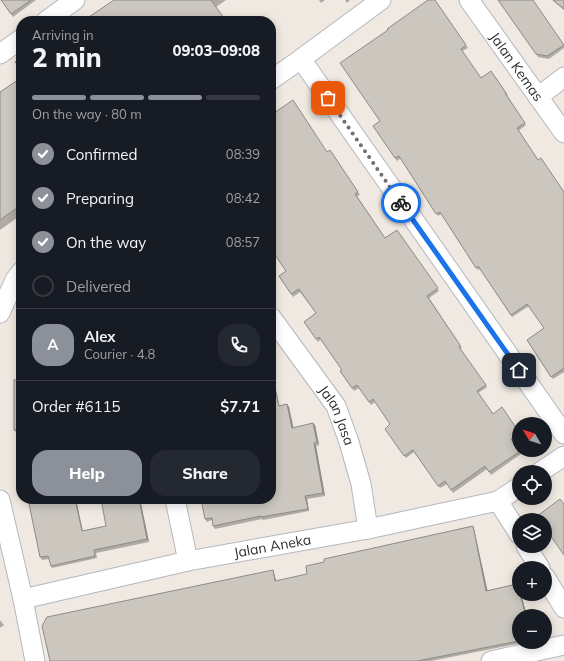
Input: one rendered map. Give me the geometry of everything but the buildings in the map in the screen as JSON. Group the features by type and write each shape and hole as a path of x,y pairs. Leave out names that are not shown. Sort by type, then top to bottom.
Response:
{"street":[{"path":"53,16 75,0"},
{"path":"276,76 381,0"},
{"name":"Jalan Kemas","path":"469,0 564,133"},
{"path":"1,51 16,42"},
{"path":"301,59 564,434"},
{"path":"538,97 564,77"},
{"path":"0,313 16,280"},
{"name":"Jalan Jasa","path":"276,324 336,406 349,442 361,484 368,529"},
{"path":"550,465 564,456"},
{"name":"Jalan Aneka","path":"23,599 188,561 368,529 498,501 512,492"},
{"path":"0,500 23,599 35,661"},
{"path":"498,501 512,523"},
{"path":"176,504 188,561"},
{"path":"552,588 564,608"},
{"path":"491,661 564,645"}],"way so far":[{"path":"328,98 401,203"}],"route":[{"path":"401,203 519,370"}]}
